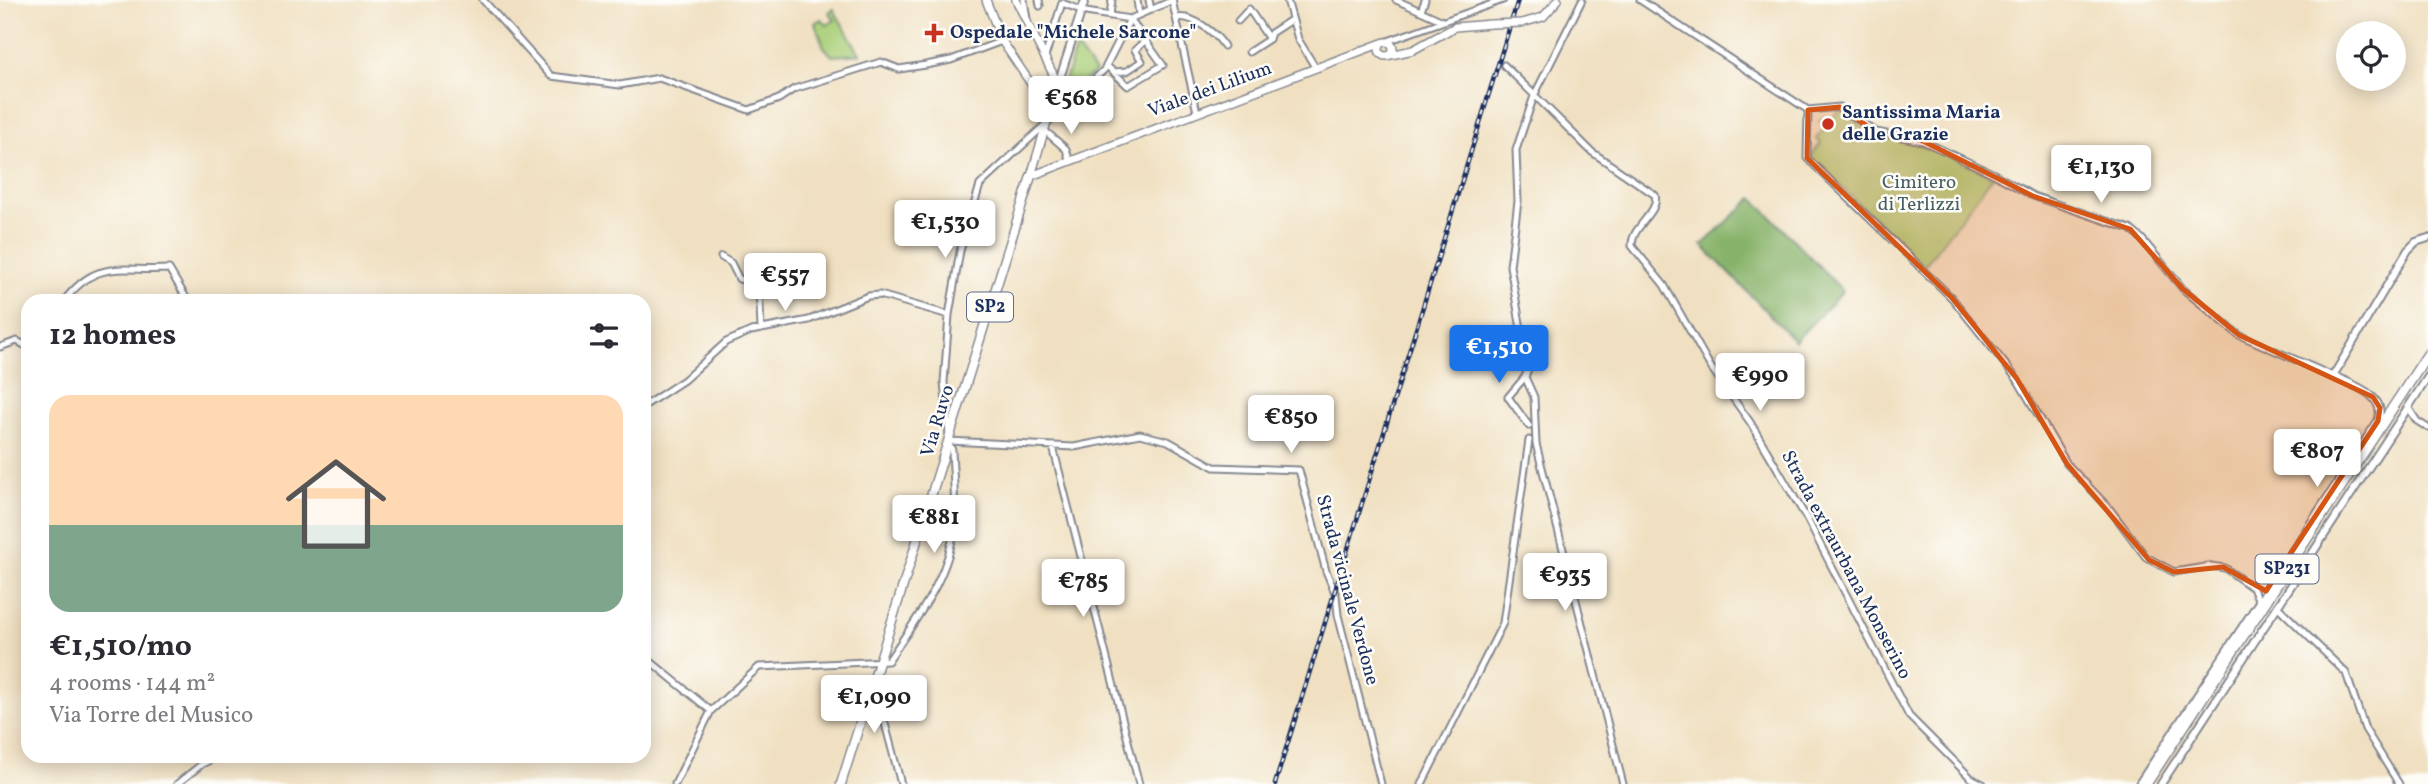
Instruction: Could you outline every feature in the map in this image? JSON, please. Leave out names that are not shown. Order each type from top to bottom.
[{"type":"highway","name":"SP231","points":[[2146,784],[2428,355]]},
{"type":"highway","name":"SP231","points":[[2153,784],[2428,365]]},
{"type":"main road","points":[[986,0],[1002,41],[1042,99],[1053,107]]},
{"type":"main road","points":[[1016,0],[1058,84]]},
{"type":"main road","points":[[1389,47],[1411,51],[1455,27],[1522,23],[1543,17],[1559,0]]},
{"type":"main road","name":"Viale dei Lilium","points":[[1363,51],[1380,52],[1389,47]]},
{"type":"main road","name":"Viale dei Lilium","points":[[1031,176],[1069,159],[1315,67],[1363,51],[1389,47]]},
{"type":"main road","name":"SP2","points":[[1031,176],[1058,84]]},
{"type":"main road","name":"Via Ruvo","points":[[841,784],[1031,176]]},
{"type":"street","points":[[483,0],[551,76],[620,85],[659,78],[749,110],[779,100],[793,89],[881,62],[899,69],[926,65],[951,60],[1002,41]]},
{"type":"street","points":[[1024,0],[1027,22]]},
{"type":"street","points":[[1058,84],[1085,10],[1085,0]]},
{"type":"street","points":[[1110,15],[1112,0]]},
{"type":"street","points":[[1137,0],[1139,15]]},
{"type":"street","points":[[1149,0],[1151,10]]},
{"type":"street","points":[[1287,0],[1291,20],[1306,54],[1315,67]]},
{"type":"street","points":[[1396,0],[1443,21]]},
{"type":"street","points":[[1421,10],[1425,0]]},
{"type":"street","points":[[1389,47],[1408,33],[1503,0]]},
{"type":"street","points":[[1422,784],[1503,623],[1532,439],[1534,397],[1525,377],[1527,356],[1510,256],[1518,201],[1516,150],[1534,96],[1582,0]]},
{"type":"street","points":[[1640,0],[1808,110],[1837,107],[1876,132],[1923,141],[1992,173],[2032,196],[2130,229],[2142,239],[2183,289],[2239,335],[2333,376],[2374,398],[2380,408],[2379,418],[2139,784]]},
{"type":"street","points":[[1044,60],[1063,2],[1085,10],[1130,19],[1161,3],[1172,1],[1197,112]]},
{"type":"street","points":[[1238,21],[1249,9],[1269,39]]},
{"type":"street","points":[[1176,18],[1188,18],[1218,36],[1224,46]]},
{"type":"street","points":[[1107,66],[1128,86],[1163,65],[1147,39],[1130,19]]},
{"type":"street","points":[[1053,107],[1065,105],[1107,66],[1130,19]]},
{"type":"street","points":[[1250,52],[1291,20]]},
{"type":"street","points":[[1114,75],[1127,71],[1142,61],[1135,50],[1147,39]]},
{"type":"street","points":[[1504,65],[1534,96]]},
{"type":"street","points":[[1084,88],[1092,97]]},
{"type":"street","name":"Strada extraurbana Monserino","points":[[1534,96],[1592,152],[1655,195],[1656,203],[1635,233],[1632,246],[1664,285],[1710,366],[1750,422],[1807,519],[1909,716],[1971,778],[1983,784]]},
{"type":"street","points":[[1808,110],[1807,158],[1952,298],[2023,388],[2067,464],[2109,508],[2146,557],[2174,572],[2211,566],[2225,568],[2253,588],[2266,591]]},
{"type":"street","points":[[676,784],[710,711],[761,666],[878,663],[888,660],[932,594],[950,547],[954,519],[952,450],[948,439],[944,382],[949,315],[960,251],[980,185],[1045,127],[1066,149],[1069,159]]},
{"type":"street","points":[[2333,376],[2410,247],[2428,238]]},
{"type":"street","points":[[721,257],[731,263],[739,279],[759,282],[761,329]]},
{"type":"street","points":[[69,294],[77,283],[97,272],[169,269],[184,294]]},
{"type":"street","points":[[651,401],[684,380],[726,342],[761,329],[809,320],[875,294],[949,315]]},
{"type":"street","points":[[0,347],[17,341],[21,343]]},
{"type":"street","points":[[1525,377],[1508,397],[1511,404],[1533,426]]},
{"type":"street","points":[[2161,784],[2428,377]]},
{"type":"street","points":[[2408,407],[2417,421],[2428,428]]},
{"type":"street","points":[[2400,419],[2417,421]]},
{"type":"street","name":"Strada vicinale Verdone","points":[[948,439],[1053,447],[1082,446],[1140,434],[1168,441],[1208,466],[1299,470],[1326,571],[1336,595],[1338,615],[1381,784]]},
{"type":"street","points":[[1532,439],[1623,784]]},
{"type":"street","points":[[1053,447],[1139,784]]},
{"type":"street","points":[[2253,588],[2259,601]]},
{"type":"street","points":[[2277,606],[2286,618],[2346,673],[2365,729],[2399,784]]},
{"type":"street","points":[[2271,617],[2286,618]]},
{"type":"street","points":[[651,662],[710,711]]},
{"type":"street","points":[[873,679],[901,784]]},
{"type":"street","points":[[177,784],[204,763]]},
{"type":"highlighted area","points":[[1840,107],[1876,132],[1923,141],[2033,196],[2130,229],[2183,289],[2239,335],[2373,397],[2380,408],[2378,421],[2266,591],[2223,567],[2174,572],[2149,560],[2067,464],[2017,379],[1952,298],[1807,158],[1808,110]]},
{"type":"green space","points":[[834,9],[860,54],[832,56],[824,47],[815,23],[821,19],[827,25],[835,20],[829,12]]},
{"type":"green space","points":[[1076,47],[1095,72],[1061,100],[1059,98]]},
{"type":"green space","name":"Cimitero di Terlizzi","points":[[1840,109],[1874,136],[1925,145],[1993,176],[1924,266],[1810,157],[1821,143],[1817,139],[1825,128],[1820,121],[1824,117],[1831,120]]},
{"type":"green space","points":[[1753,198],[1843,291],[1795,341],[1702,245]]},
{"type":"railway","points":[[1275,784],[1518,0]]},
{"type":"place","name":"Ospedale \"Michele Sarcone\"","points":[[934,33]]},
{"type":"place","name":"Santissima Maria delle Grazie","points":[[1828,124]]}]
